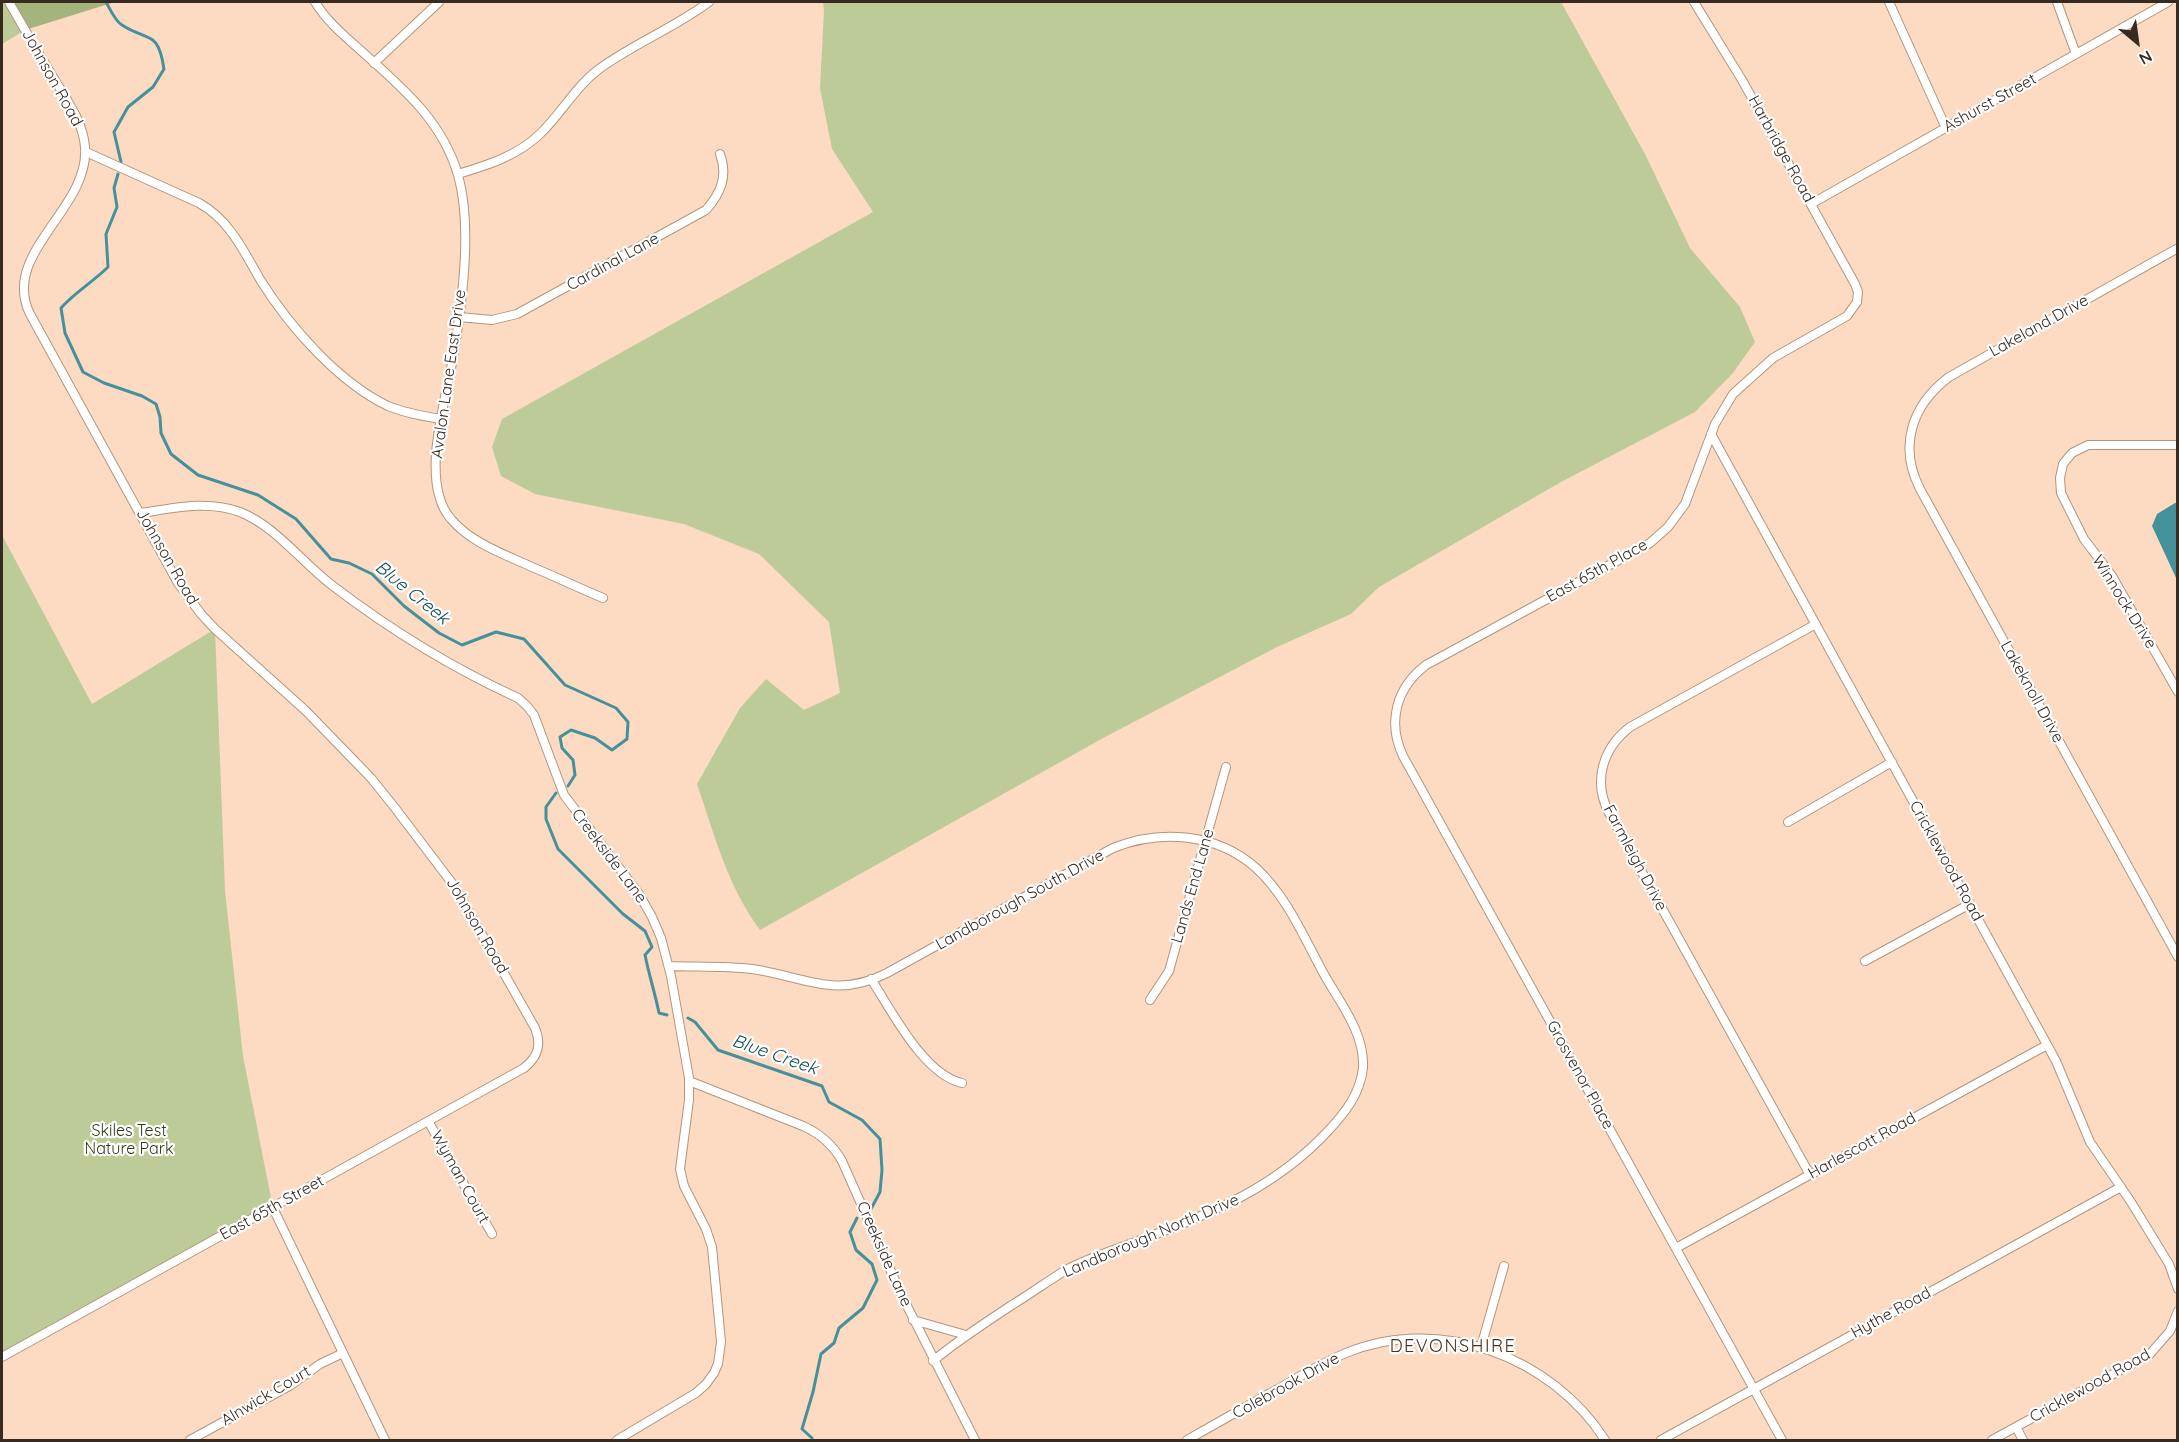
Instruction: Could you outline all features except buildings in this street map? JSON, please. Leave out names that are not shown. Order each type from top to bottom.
[{"type":"street","name":"Johnson Road","points":[[9,2],[77,119],[84,137],[86,152],[84,170],[78,186],[28,267],[24,285],[25,299],[30,314],[178,583],[215,629],[306,711],[363,770],[439,864],[464,903],[535,1028],[538,1052]]},
{"type":"street","name":"Avalon Lane East Drive","points":[[315,2],[329,21],[427,114],[447,145],[458,174],[466,229],[459,317],[451,371],[436,443],[436,474],[441,502],[451,519],[492,549],[603,598]]},
{"type":"street","points":[[374,63],[439,2]]},
{"type":"street","points":[[458,174],[497,161],[522,148],[539,135],[578,89],[599,69],[680,22],[709,2]]},
{"type":"street","name":"Harbridge Road","points":[[1694,2],[1734,65],[1855,284],[1858,292],[1857,302]]},
{"type":"street","points":[[1889,2],[1946,128]]},
{"type":"street","points":[[2057,2],[2076,54]]},
{"type":"street","name":"Ashurst Street","points":[[1811,204],[2168,2]]},
{"type":"street","points":[[86,152],[213,211],[228,226],[285,316],[324,358],[354,384],[388,406],[423,417],[441,419]]},
{"type":"street","name":"Cardinal Lane","points":[[459,317],[492,320],[517,314],[706,210],[717,196],[722,184],[723,166],[720,154]]},
{"type":"street","name":"Lakeland Drive","points":[[1915,420],[1929,394],[1949,377],[2178,248]]},
{"type":"street","name":"East 65th Place","points":[[1397,705],[1412,677],[1426,665],[1657,537],[1668,527],[1685,504],[1718,417],[1733,394],[1758,369],[1788,348],[1847,316],[1857,302]]},
{"type":"street","name":"Lakeknoll Drive","points":[[1915,420],[1911,433],[1910,450],[1912,468],[1918,485],[2178,957]]},
{"type":"street","name":"Cricklewood Road","points":[[1711,434],[2056,1061],[2088,1136],[2171,1267],[2178,1289]]},
{"type":"street","name":"Winnock Drive","points":[[2178,446],[2088,445],[2069,456],[2062,468],[2060,478],[2062,496],[2084,539],[2112,576],[2178,692]]},
{"type":"street","name":"Creekside Lane","points":[[141,513],[200,506],[226,508],[243,513],[266,527],[333,586],[417,646],[524,703],[534,715],[564,795],[644,902],[659,933],[669,966],[689,1082],[803,1126],[819,1135],[832,1147],[842,1161],[933,1361],[975,1440]]},
{"type":"street","name":"Farmleigh Drive","points":[[1810,1175],[1608,811],[1603,799],[1601,782],[1604,760],[1619,735],[1816,624]]},
{"type":"street","name":"Grosvenor Place","points":[[1397,705],[1395,731],[1403,756],[1782,1440]]},
{"type":"street","points":[[1788,822],[1892,762]]},
{"type":"street","name":"Lands End Lane","points":[[1150,1000],[1169,971],[1226,767]]},
{"type":"street","name":"Landborough South Drive","points":[[669,966],[752,969],[822,985],[849,984],[871,979],[887,973],[1113,848],[1159,837],[1189,837],[1207,840],[1238,855],[1265,877],[1279,894],[1319,963]]},
{"type":"street","points":[[1865,961],[1970,904]]},
{"type":"street","name":"Landborough North Drive","points":[[933,1361],[966,1335],[1066,1270],[1086,1260],[1211,1213],[1257,1189],[1300,1158],[1319,1141],[1346,1111],[1355,1096],[1361,1079],[1363,1058],[1357,1032],[1319,963]]},
{"type":"street","points":[[871,979],[928,1063],[945,1077],[962,1083]]},
{"type":"street","name":"Harlescott Road","points":[[1676,1248],[2047,1045]]},
{"type":"street","name":"East 65th Street","points":[[2,1357],[524,1068],[532,1062],[538,1052]]},
{"type":"street","points":[[617,1440],[703,1388],[714,1373],[720,1355],[720,1329],[710,1240],[686,1190],[680,1169],[689,1082]]},
{"type":"street","name":"Wyman Court","points":[[428,1121],[492,1234]]},
{"type":"street","name":"Hythe Road","points":[[1660,1440],[2121,1187]]},
{"type":"street","points":[[273,1208],[385,1440]]},
{"type":"street","points":[[1481,1347],[1504,1266]]},
{"type":"street","name":"Cricklewood Road","points":[[2016,1428],[2150,1354],[2170,1331],[2178,1311]]},
{"type":"street","points":[[913,1320],[966,1335]]},
{"type":"street","name":"Colebrook Drive","points":[[1186,1440],[1329,1360],[1362,1348],[1396,1341],[1426,1339],[1481,1347],[1522,1364],[1556,1385],[1581,1409],[1605,1440]]},
{"type":"street","name":"Alnwick Court","points":[[190,1440],[291,1385],[320,1364],[343,1353]]},
{"type":"street","points":[[1992,1440],[2016,1428],[2023,1440]]},
{"type":"green space","points":[[2,2],[11,2],[25,30],[2,44]]},
{"type":"green space","points":[[11,2],[115,2],[25,30]]},
{"type":"green space","points":[[823,2],[1561,2],[1645,154],[1690,248],[1740,307],[1755,342],[1733,373],[1695,412],[1561,482],[1379,587],[1351,614],[1277,647],[1105,737],[760,930],[730,878],[697,784],[740,708],[766,679],[804,710],[840,693],[829,622],[759,554],[684,524],[535,494],[501,476],[492,447],[502,419],[873,212],[832,149],[820,88]]},
{"type":"green space","name":"Skiles Test Nature Park","points":[[2,535],[92,704],[215,629],[225,891],[243,1056],[273,1208],[2,1357]]},
{"type":"water","points":[[2177,503],[2177,580],[2152,526],[2157,514]]},
{"type":"waterway","name":"Blue Creek","points":[[106,2],[119,23],[155,42],[162,56],[164,69],[153,87],[128,107],[114,132],[121,162]]},
{"type":"waterway","name":"Blue Creek","points":[[118,174],[114,188],[117,207],[106,234],[108,267],[61,308],[65,333],[83,372],[156,404],[161,433],[171,454],[198,475],[258,495],[296,519],[331,559],[349,563],[372,574],[404,606],[439,633],[462,645],[496,632],[524,639],[565,685],[616,708],[628,722],[627,739],[612,750],[595,738],[571,730],[560,737],[562,748],[573,760],[575,775],[568,786]]},
{"type":"waterway","name":"Blue Creek","points":[[556,793],[546,807],[546,819],[558,849],[623,914],[645,931],[652,947],[645,955],[659,1013],[667,1015]]},
{"type":"waterway","name":"Blue Creek","points":[[688,1018],[695,1022],[718,1050],[822,1086],[829,1102],[862,1120],[880,1139],[882,1170],[880,1192],[871,1209]]},
{"type":"waterway","name":"Blue Creek","points":[[812,1440],[802,1429],[821,1354],[834,1343],[839,1328],[863,1308],[877,1280],[872,1264],[856,1250],[850,1232],[857,1218]]},
{"type":"district","name":"DEVONSHIRE","points":[[1453,1347]]}]
